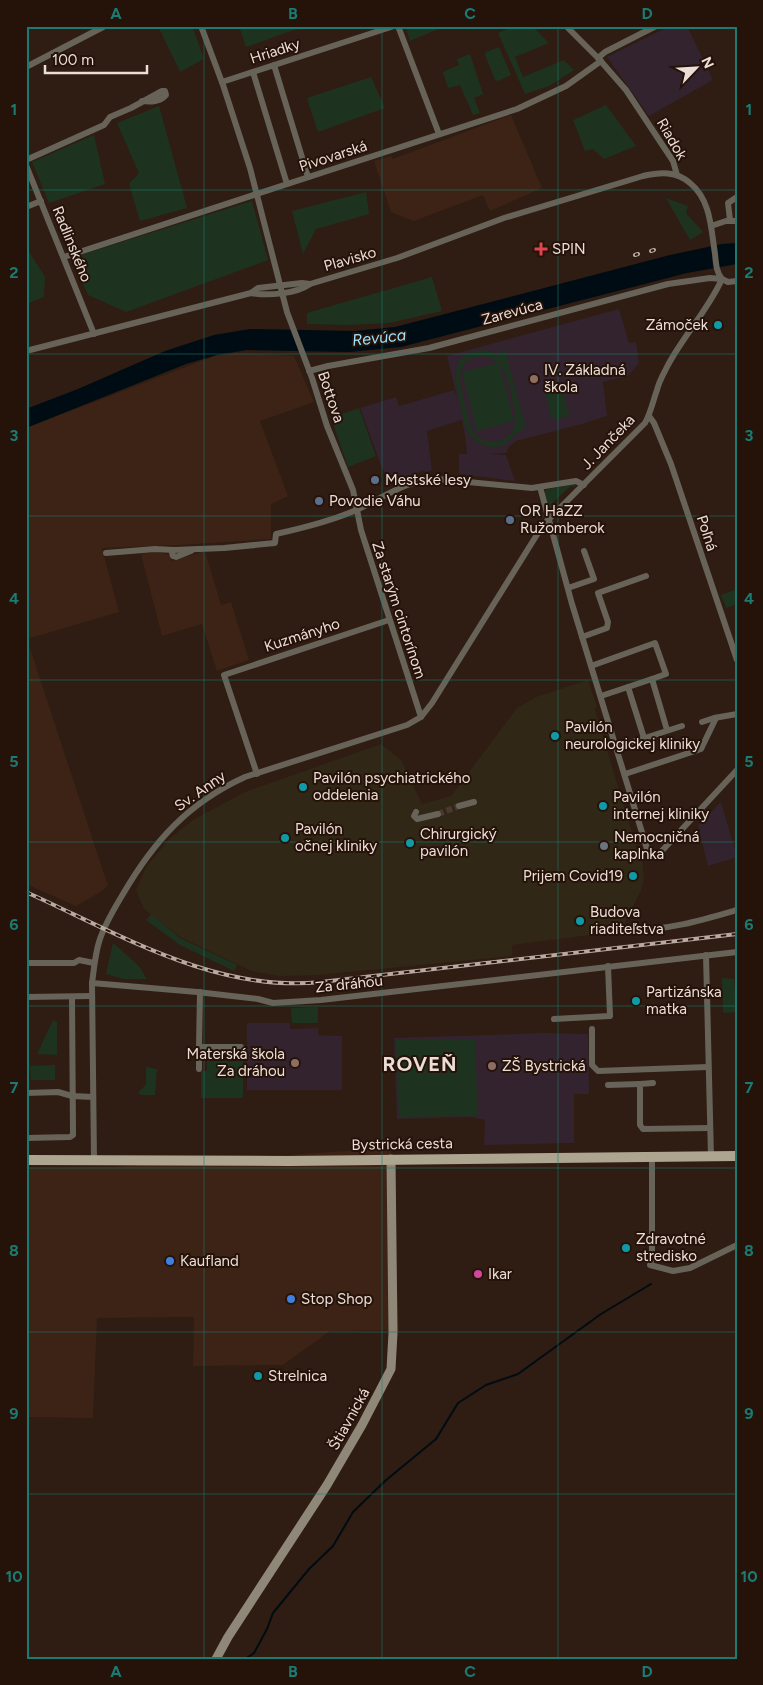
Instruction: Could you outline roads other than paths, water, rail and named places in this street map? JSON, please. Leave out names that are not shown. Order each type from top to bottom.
[{"type":"main road","name":"Bystrická cesta","points":[[26,1160],[289,1161],[737,1156]]},
{"type":"street","points":[[26,67],[105,26]]},
{"type":"street","name":"Bottova","points":[[201,26],[222,82],[257,194],[280,289],[327,426],[353,490],[357,510]]},
{"type":"street","name":"Hriadky","points":[[222,82],[394,26]]},
{"type":"street","points":[[398,26],[439,134]]},
{"type":"street","name":"Riadok","points":[[566,26],[600,59],[626,90],[673,161],[677,175],[693,185],[706,203],[716,268],[722,279]]},
{"type":"street","name":"Pivovarská","points":[[64,256],[517,109],[566,86],[600,59],[605,52],[656,26]]},
{"type":"street","points":[[274,65],[308,177]]},
{"type":"street","points":[[253,72],[287,184]]},
{"type":"street","points":[[26,160],[104,125],[110,116],[142,101]]},
{"type":"street","name":"Radlinského","points":[[26,164],[94,334]]},
{"type":"street","name":"Plavisko","points":[[94,334],[251,293],[258,288],[280,289],[302,283],[310,284],[370,267],[504,218],[600,189],[656,174],[670,173],[677,175]]},
{"type":"street","points":[[711,226],[734,220],[728,203],[737,197]]},
{"type":"street","points":[[26,207],[41,201]]},
{"type":"street","name":"Zarevúca","points":[[309,371],[429,348],[668,284],[702,278],[722,279],[728,282],[737,281]]},
{"type":"street","points":[[649,416],[663,374],[708,306],[722,279]]},
{"type":"street","points":[[26,351],[94,334]]},
{"type":"street","name":"J. Jančeka","points":[[421,717],[442,688],[534,538],[548,520],[635,434],[649,416]]},
{"type":"street","name":"Poľná","points":[[649,416],[654,423],[671,464],[737,660]]},
{"type":"street","points":[[106,553],[155,549],[193,550],[275,543],[276,534],[322,524],[357,510],[403,486],[429,479],[540,487],[571,481],[584,485]]},
{"type":"street","points":[[540,487],[582,637],[648,852],[654,855],[661,852],[737,770]]},
{"type":"street","name":"Za starým cintorínom","points":[[357,510],[361,530],[421,717]]},
{"type":"street","points":[[568,588],[594,579],[584,551]]},
{"type":"street","points":[[582,637],[607,628],[608,622],[598,593],[646,576]]},
{"type":"street","name":"Kuzmányho","points":[[257,774],[224,675],[389,620]]},
{"type":"street","points":[[591,666],[655,643],[666,674],[601,696]]},
{"type":"street","points":[[652,679],[667,730]]},
{"type":"street","points":[[628,687],[644,738]]},
{"type":"street","points":[[702,722],[737,714]]},
{"type":"street","name":"Sv. Anny","points":[[94,962],[99,941],[135,873],[164,835],[193,808],[225,786],[407,725],[421,717]]},
{"type":"street","points":[[625,774],[701,749],[716,718]]},
{"type":"street","points":[[617,747],[682,726]]},
{"type":"street","points":[[459,806],[474,802]]},
{"type":"street","points":[[416,812],[414,816],[417,819],[438,814]]},
{"type":"street","points":[[629,930],[658,929],[691,923],[737,910]]},
{"type":"street","name":"Za dráhou","points":[[92,983],[200,992],[284,1003],[737,952]]},
{"type":"street","points":[[706,955],[711,1157]]},
{"type":"street","points":[[26,963],[74,963],[79,960],[94,962],[92,983],[94,1160]]},
{"type":"street","points":[[554,1019],[610,1016],[608,966]]},
{"type":"street","points":[[200,992],[200,1069]]},
{"type":"street","points":[[26,998],[92,996]]},
{"type":"street","points":[[26,1138],[70,1137],[73,1135],[72,997]]},
{"type":"street","points":[[592,1031],[592,1065],[598,1070],[637,1071],[708,1067]]},
{"type":"street","points":[[200,1047],[241,1047]]},
{"type":"street","points":[[640,1084],[640,1125],[643,1129],[710,1128]]},
{"type":"street","points":[[608,1085],[653,1084]]},
{"type":"street","points":[[26,1093],[58,1092],[72,1096],[93,1097]]},
{"type":"street","points":[[652,1157],[652,1258],[650,1265],[673,1271],[690,1268],[737,1245]]},
{"type":"street","name":"Štiavnická","points":[[216,1659],[228,1637],[327,1485],[362,1425],[390,1369],[393,1333],[392,1159]]},
{"type":"water","name":"Revúca","points":[[737,243],[737,264],[687,273],[401,347],[350,352],[247,350],[217,355],[186,364],[26,428],[26,409],[78,389],[165,351],[214,335],[250,329],[354,331],[395,327],[670,255],[722,244]]},
{"type":"waterway","points":[[245,1659],[254,1653],[273,1613],[309,1569],[333,1546],[353,1512],[385,1481],[436,1439],[458,1403],[486,1385],[518,1374],[601,1314],[651,1284]]},
{"type":"tunnel","points":[[438,814],[459,806]]},
{"type":"railway","points":[[26,892],[169,957],[206,969],[244,978],[282,983],[321,982],[737,934]]},
{"type":"place","name":"SPIN","points":[[541,249]]},
{"type":"place","name":"Zámoček","points":[[718,325]]},
{"type":"place","name":"IV. Základná škola","points":[[534,379]]},
{"type":"place","name":"Mestské lesy","points":[[375,480]]},
{"type":"place","name":"Povodie Váhu","points":[[319,501]]},
{"type":"place","name":"OR HaZZ Ružomberok","points":[[510,520]]},
{"type":"place","name":"Pavilón neurologickej kliniky","points":[[555,736]]},
{"type":"place","name":"Pavilón psychiatrického oddelenia","points":[[303,787]]},
{"type":"place","name":"Pavilón internej kliniky","points":[[603,806]]},
{"type":"place","name":"Pavilón očnej kliniky","points":[[285,838]]},
{"type":"place","name":"Chirurgický pavilón","points":[[410,843]]},
{"type":"place","name":"Nemocničná kaplnka","points":[[604,846]]},
{"type":"place","name":"Prijem Covid19","points":[[633,876]]},
{"type":"place","name":"Budova riaditeľstva","points":[[580,921]]},
{"type":"place","name":"Partizánska matka","points":[[636,1001]]},
{"type":"place","name":"Materská škola Za dráhou","points":[[295,1063]]},
{"type":"place","name":"ZŠ Bystrická","points":[[492,1066]]},
{"type":"place","name":"Zdravotné stredisko","points":[[626,1248]]},
{"type":"place","name":"Kaufland","points":[[170,1261]]},
{"type":"place","name":"Ikar","points":[[478,1274]]},
{"type":"place","name":"Stop Shop","points":[[291,1299]]},
{"type":"place","name":"Strelnica","points":[[258,1376]]},
{"type":"district","name":"ROVEŇ","points":[[420,1064]]}]
